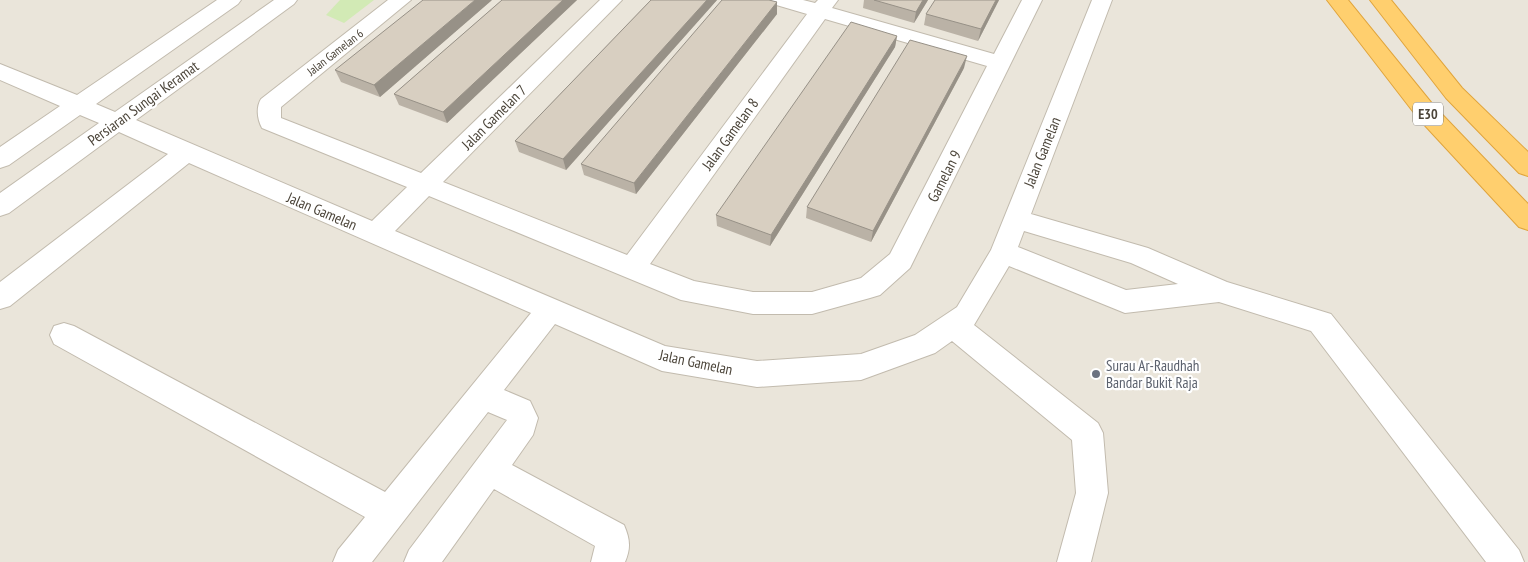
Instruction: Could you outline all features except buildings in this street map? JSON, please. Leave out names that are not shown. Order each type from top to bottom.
[{"type":"highway","name":"E30","points":[[1337,0],[1426,112],[1528,220]]},
{"type":"highway","name":"E30","points":[[1380,0],[1454,93],[1528,167]]},
{"type":"street","points":[[0,159],[231,0]]},
{"type":"street","name":"Persiaran Sungai Keramat","points":[[0,206],[287,0]]},
{"type":"street","name":"Jalan Gamelan 6","points":[[269,104],[401,0]]},
{"type":"street","name":"Jalan Gamelan 7","points":[[375,234],[612,0]]},
{"type":"street","points":[[780,0],[824,6],[1001,63]]},
{"type":"street","name":"Gamelan 9","points":[[269,104],[270,122],[691,292],[753,304],[812,304],[870,287],[900,261],[1032,0]]},
{"type":"street","name":"Jalan Gamelan","points":[[0,71],[662,358],[757,374],[861,367],[925,344],[967,316],[1002,252],[1102,0]]},
{"type":"street","name":"Jalan Gamelan 8","points":[[632,268],[824,6]]},
{"type":"street","points":[[0,298],[188,152]]},
{"type":"street","points":[[1015,219],[1139,255],[1220,291],[1321,322],[1507,562]]},
{"type":"street","points":[[1002,252],[1125,302],[1220,291]]},
{"type":"street","points":[[350,562],[550,310]]},
{"type":"street","points":[[953,325],[1087,433],[1092,494],[1074,562]]},
{"type":"street","points":[[64,335],[390,513]]},
{"type":"street","points":[[421,562],[522,425],[524,418],[519,411],[483,395]]},
{"type":"street","points":[[490,470],[612,537],[612,552],[608,562]]},
{"type":"shaded area","points":[[0,0],[1528,0],[1528,562],[0,562]]},
{"type":"green space","points":[[340,0],[374,0],[344,23],[326,15]]},
{"type":"place","name":"Surau Ar-Raudhah Bandar Bukit Raja","points":[[1096,374]]}]
